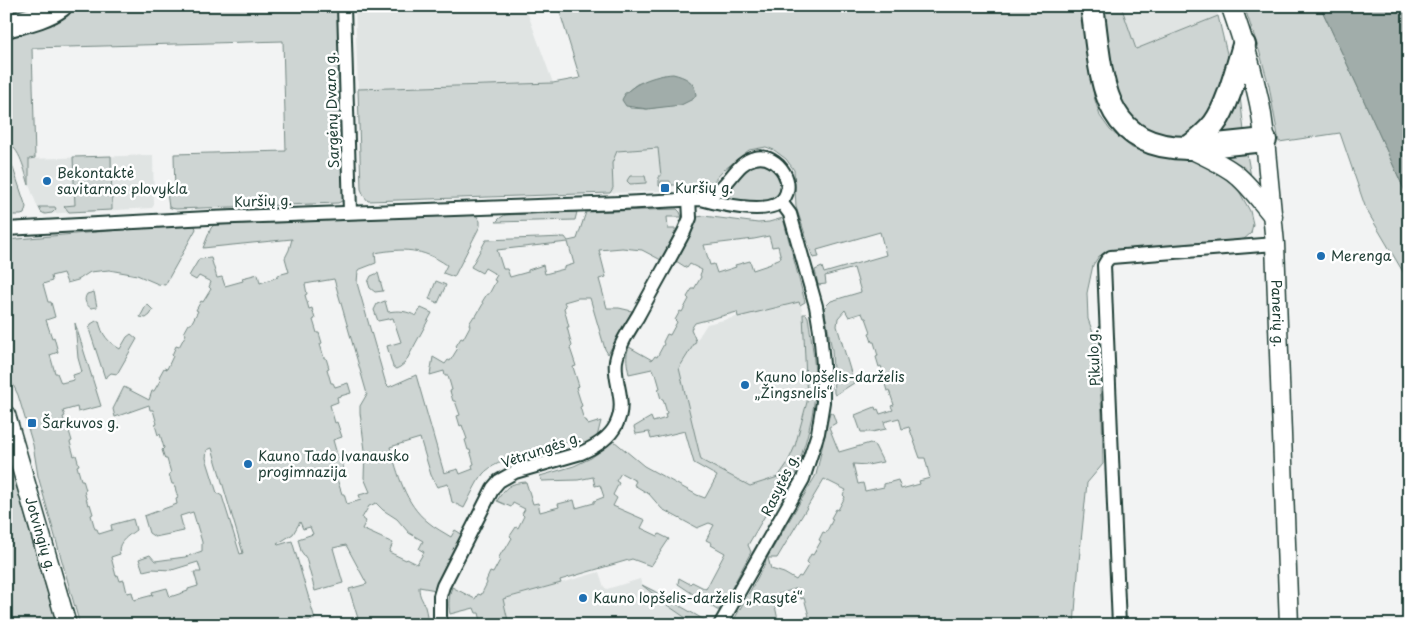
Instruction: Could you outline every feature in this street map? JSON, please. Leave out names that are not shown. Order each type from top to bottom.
[{"type":"highway","points":[[6,26],[39,16],[60,6]]},
{"type":"highway","points":[[1092,6],[1104,87],[1115,114],[1126,127],[1144,139],[1160,145],[1177,148],[1265,140]]},
{"type":"highway","points":[[1188,148],[1205,134],[1215,123],[1221,112],[1244,45]]},
{"type":"main road","name":"Panerių g.","points":[[1231,6],[1244,45],[1259,102],[1273,216],[1289,625]]},
{"type":"main road","points":[[1188,148],[1217,162],[1234,173],[1249,187],[1273,216]]},
{"type":"main road","name":"Jotvingių g.","points":[[6,415],[67,625]]},
{"type":"street","name":"Sargėnų Dvaro g.","points":[[344,6],[350,212]]},
{"type":"street","name":"Kuršių g.","points":[[6,229],[350,212],[612,204],[695,199],[712,194],[721,188],[745,162],[762,157],[777,163],[783,170],[787,181],[786,192],[781,202],[764,208],[748,208],[695,199]]},
{"type":"street","name":"Vėtrungės g.","points":[[440,625],[440,596],[447,577],[493,488],[499,480],[515,472],[591,449],[602,442],[616,425],[621,409],[616,360],[628,333],[684,232],[695,199]]},
{"type":"street","name":"Rasytės g.","points":[[720,625],[802,479],[818,433],[823,402],[823,365],[816,306],[790,214],[781,202]]},
{"type":"street","name":"Pikulo g.","points":[[1120,625],[1104,265],[1111,257],[1275,244]]},
{"type":"shaded area","points":[[6,6],[37,6],[6,17]]},
{"type":"shaded area","points":[[66,6],[339,6],[345,198],[338,203],[176,209],[169,207],[167,193],[175,193],[174,154],[286,151],[283,41],[32,48],[35,158],[29,159],[29,185],[18,154],[11,145],[6,143],[6,35]]},
{"type":"shaded area","points":[[355,6],[525,6],[553,83],[358,89]]},
{"type":"shaded area","points":[[558,6],[1081,6],[1094,97],[1100,116],[1110,130],[1132,148],[1162,157],[1191,160],[1212,165],[1229,177],[1239,191],[1250,211],[1253,224],[1251,233],[1242,241],[1116,253],[1099,256],[1093,265],[1087,293],[1088,319],[1096,341],[1102,413],[1103,464],[1087,483],[1074,625],[802,625],[800,619],[809,616],[804,598],[801,599],[798,588],[773,596],[779,625],[731,625],[767,558],[816,475],[830,412],[833,414],[836,423],[829,427],[839,452],[870,443],[875,446],[883,462],[868,465],[853,464],[858,484],[863,483],[865,491],[884,487],[884,484],[898,480],[901,489],[920,484],[919,481],[930,478],[925,458],[920,458],[909,427],[902,429],[899,418],[884,422],[886,429],[861,432],[855,415],[875,407],[880,414],[893,410],[891,406],[894,405],[889,390],[887,391],[884,381],[886,380],[881,366],[879,367],[874,342],[872,342],[869,333],[871,332],[862,313],[849,317],[845,310],[838,318],[837,326],[854,383],[835,395],[834,393],[832,350],[824,308],[831,301],[861,292],[854,268],[825,276],[826,284],[818,285],[815,270],[822,267],[824,273],[886,255],[880,232],[817,250],[819,257],[813,258],[796,207],[794,170],[786,159],[774,150],[766,147],[749,150],[724,170],[710,185],[702,189],[678,191],[677,185],[671,185],[670,181],[661,181],[661,186],[659,186],[659,176],[661,176],[658,148],[617,151],[612,163],[613,188],[610,193],[368,201],[364,196],[361,189],[358,89],[553,83],[580,78]],"holes":[[[665,75],[666,106],[647,109],[630,108],[624,94],[637,84]],[[824,479],[846,490],[843,495],[845,497],[831,518],[833,519],[826,533],[823,532],[819,540],[821,541],[813,555],[811,554],[807,562],[809,564],[801,577],[799,576],[796,580],[784,573],[771,569],[768,558],[777,558]]]},
{"type":"shaded area","points":[[1099,6],[1121,6],[1136,49],[1218,16],[1228,58],[1227,81],[1219,106],[1183,138],[1153,136],[1120,112]]},
{"type":"shaded area","points":[[1121,6],[1214,6],[1218,16],[1136,49]]},
{"type":"shaded area","points":[[1244,6],[1320,6],[1409,200],[1409,282],[1366,209],[1340,133],[1279,142],[1269,86]]},
{"type":"shaded area","points":[[1320,6],[1409,6],[1409,200],[1356,83]]},
{"type":"shaded area","points":[[673,74],[685,78],[694,86],[696,95],[693,99],[681,105],[647,109],[626,106],[622,100],[630,89],[643,81]]},
{"type":"shaded area","points":[[1239,87],[1244,131],[1209,136]]},
{"type":"shaded area","points":[[658,148],[662,172],[662,176],[659,177],[660,191],[610,193],[613,188],[612,163],[617,151]]},
{"type":"shaded area","points":[[1247,154],[1252,183],[1219,156]]},
{"type":"shaded area","points":[[153,155],[154,205],[152,208],[45,214],[38,208],[29,185],[29,159]]},
{"type":"shaded area","points":[[111,156],[112,210],[69,212],[64,206],[75,205],[73,157]]},
{"type":"shaded area","points":[[765,163],[779,173],[781,179],[779,193],[774,199],[767,202],[748,203],[720,199],[746,169],[753,164]]},
{"type":"shaded area","points":[[6,164],[12,165],[26,207],[24,214],[21,215],[6,215],[6,185],[9,183]]},
{"type":"shaded area","points":[[630,176],[645,176],[646,183],[630,184],[627,181]]},
{"type":"shaded area","points":[[39,207],[55,207],[56,209],[52,213],[45,214],[41,212]]},
{"type":"shaded area","points":[[677,209],[682,217],[667,217],[668,229],[677,229],[661,260],[642,250],[622,248],[599,250],[606,277],[599,279],[607,308],[632,311],[608,354],[590,298],[578,298],[564,302],[569,327],[567,327],[572,346],[570,348],[576,366],[573,367],[579,386],[576,387],[582,406],[580,407],[584,420],[586,420],[588,425],[601,421],[597,437],[592,442],[575,449],[566,442],[522,454],[498,463],[483,474],[464,508],[452,502],[448,484],[437,487],[431,475],[420,438],[390,447],[403,488],[420,515],[451,537],[455,530],[460,533],[461,537],[443,570],[436,590],[419,587],[420,596],[426,609],[428,625],[360,625],[349,589],[367,584],[346,545],[333,548],[343,583],[315,591],[306,558],[301,551],[298,539],[313,534],[310,527],[303,529],[300,522],[293,534],[277,544],[292,541],[315,619],[294,625],[270,625],[269,622],[258,625],[191,625],[190,621],[178,625],[80,625],[38,476],[33,445],[18,395],[6,370],[6,240],[131,229],[195,226],[196,229],[165,285],[137,275],[109,270],[90,272],[78,280],[67,283],[63,273],[51,276],[52,281],[43,284],[55,317],[46,320],[52,338],[54,337],[58,352],[50,355],[55,373],[57,373],[61,383],[74,380],[73,375],[82,372],[78,358],[75,323],[101,406],[78,412],[77,407],[63,411],[65,416],[63,417],[72,441],[70,442],[74,456],[76,455],[79,465],[77,466],[86,490],[84,491],[88,505],[90,504],[93,514],[91,515],[95,529],[97,529],[99,534],[112,530],[111,525],[133,519],[136,530],[121,543],[120,554],[111,557],[116,576],[118,575],[120,581],[124,580],[127,593],[132,592],[134,600],[153,595],[152,592],[167,588],[170,597],[198,586],[194,572],[201,572],[198,562],[172,570],[152,569],[143,571],[139,559],[150,555],[155,561],[185,557],[202,551],[202,542],[193,512],[180,516],[184,531],[155,537],[149,533],[144,516],[177,504],[176,499],[178,498],[169,474],[171,473],[167,459],[165,459],[162,450],[164,448],[160,434],[158,435],[153,410],[150,410],[149,405],[115,417],[113,409],[124,387],[149,400],[152,391],[154,391],[161,379],[159,377],[164,368],[167,369],[176,346],[179,347],[186,334],[184,333],[198,311],[196,310],[211,289],[209,287],[211,282],[199,276],[196,280],[189,276],[199,259],[211,258],[217,278],[222,277],[225,286],[243,281],[242,278],[258,274],[260,283],[289,272],[285,258],[292,239],[203,248],[214,225],[476,215],[480,221],[480,226],[454,277],[443,273],[447,265],[438,259],[421,252],[395,250],[375,253],[376,263],[358,270],[357,283],[386,384],[389,387],[416,375],[444,473],[458,469],[460,474],[473,469],[472,465],[474,464],[465,440],[467,439],[457,416],[460,415],[455,401],[453,401],[448,376],[445,376],[444,371],[430,375],[433,357],[445,364],[448,360],[450,361],[458,348],[456,346],[461,338],[463,339],[470,326],[469,324],[474,316],[476,316],[483,304],[482,302],[496,281],[494,280],[497,275],[485,268],[482,273],[471,267],[486,240],[565,237],[568,241],[577,239],[586,212]],"holes":[[[568,242],[574,264],[545,274],[543,265],[510,277],[507,269],[503,269],[497,250]],[[334,279],[367,394],[360,406],[360,413],[365,450],[364,478],[370,492],[359,495],[361,500],[347,504],[336,476],[345,473],[333,440],[342,437],[337,422],[335,423],[330,405],[338,402],[337,397],[351,393],[348,383],[335,387],[331,383],[327,369],[329,368],[320,344],[322,343],[313,320],[315,319],[312,308],[309,309],[305,295],[307,294],[305,284]],[[212,448],[243,553],[240,554],[222,496],[217,493],[206,458],[207,450]],[[376,503],[397,519],[409,533],[423,541],[419,549],[424,552],[417,564],[389,552],[393,543],[362,529],[366,521],[362,518],[369,506]]]},
{"type":"shaded area","points":[[577,212],[575,220],[496,222],[505,215]]},
{"type":"shaded area","points":[[704,216],[758,223],[783,218],[805,302],[800,305],[799,302],[738,317],[737,312],[695,323],[691,329],[696,341],[679,368],[701,460],[750,486],[778,477],[787,464],[795,446],[807,402],[803,314],[806,314],[808,317],[815,374],[812,417],[790,490],[778,493],[748,545],[751,552],[720,610],[717,610],[678,584],[679,578],[706,589],[725,553],[706,540],[714,525],[709,523],[697,528],[662,509],[649,494],[634,485],[636,481],[621,473],[616,481],[619,483],[613,495],[617,498],[613,506],[645,520],[641,528],[669,539],[651,566],[632,559],[560,580],[561,583],[503,599],[509,625],[482,625],[479,613],[476,613],[474,608],[450,614],[449,600],[452,587],[475,599],[478,594],[481,595],[490,572],[493,573],[500,560],[498,559],[512,538],[510,536],[516,527],[518,528],[525,509],[513,503],[511,507],[497,501],[505,489],[516,483],[526,482],[533,504],[538,503],[540,512],[559,507],[558,504],[574,500],[576,508],[594,503],[594,501],[604,497],[600,485],[595,486],[593,477],[578,480],[542,481],[540,476],[574,466],[591,458],[614,441],[644,466],[705,498],[717,476],[694,463],[685,431],[651,439],[649,432],[636,434],[634,427],[651,417],[653,422],[666,418],[665,414],[667,413],[658,389],[660,388],[656,374],[654,374],[652,369],[629,374],[627,361],[629,347],[652,360],[655,356],[657,357],[667,334],[670,335],[677,322],[675,320],[689,299],[687,297],[701,277],[702,270],[690,264],[687,268],[676,261],[697,217]],"holes":[[[769,236],[772,247],[778,246],[781,258],[771,262],[771,264],[753,270],[750,261],[717,273],[714,264],[710,265],[704,245]]]},
{"type":"shaded area","points":[[378,273],[383,291],[375,292],[370,288],[368,282],[371,276]]},
{"type":"shaded area","points":[[436,281],[446,285],[438,303],[429,299]]},
{"type":"shaded area","points":[[94,292],[97,307],[91,308],[86,304],[85,298],[87,294]]},
{"type":"shaded area","points":[[385,301],[388,312],[403,311],[416,316],[421,308],[432,313],[405,363],[396,369],[393,367],[387,346],[401,342],[393,318],[378,321],[374,310],[377,304]]},
{"type":"shaded area","name":"Kauno lopšelis-darželis „Žingsnelis“","points":[[800,302],[804,318],[807,402],[801,425],[795,446],[787,464],[778,477],[749,486],[701,460],[679,368],[707,324]]},
{"type":"shaded area","points":[[147,304],[153,310],[146,318],[140,317]]},
{"type":"shaded area","points":[[99,321],[106,338],[120,349],[131,334],[137,339],[117,374],[111,373],[105,378],[89,329],[91,324]]},
{"type":"shaded area","points":[[7,454],[57,625],[6,625]]},
{"type":"shaded area","name":"Kauno lopšelis-darželis „Rasytė“","points":[[599,572],[604,587],[607,589],[640,579],[642,585],[696,625],[509,625],[502,600]]},
{"type":"shaded area","points":[[642,585],[708,622],[709,625],[696,625]]},
{"type":"place","name":"Bekontaktė savitarnos plovykla","points":[[47,181]]},
{"type":"place","name":"Kuršių g.","points":[[665,188]]},
{"type":"place","name":"Merenga","points":[[1321,256]]},
{"type":"place","name":"Kauno lopšelis-darželis „Žingsnelis“","points":[[745,385]]},
{"type":"place","name":"Šarkuvos g.","points":[[32,423]]},
{"type":"place","name":"Kauno Tado Ivanausko progimnazija","points":[[248,464]]},
{"type":"place","name":"Kauno lopšelis-darželis „Rasytė“","points":[[583,598]]}]
